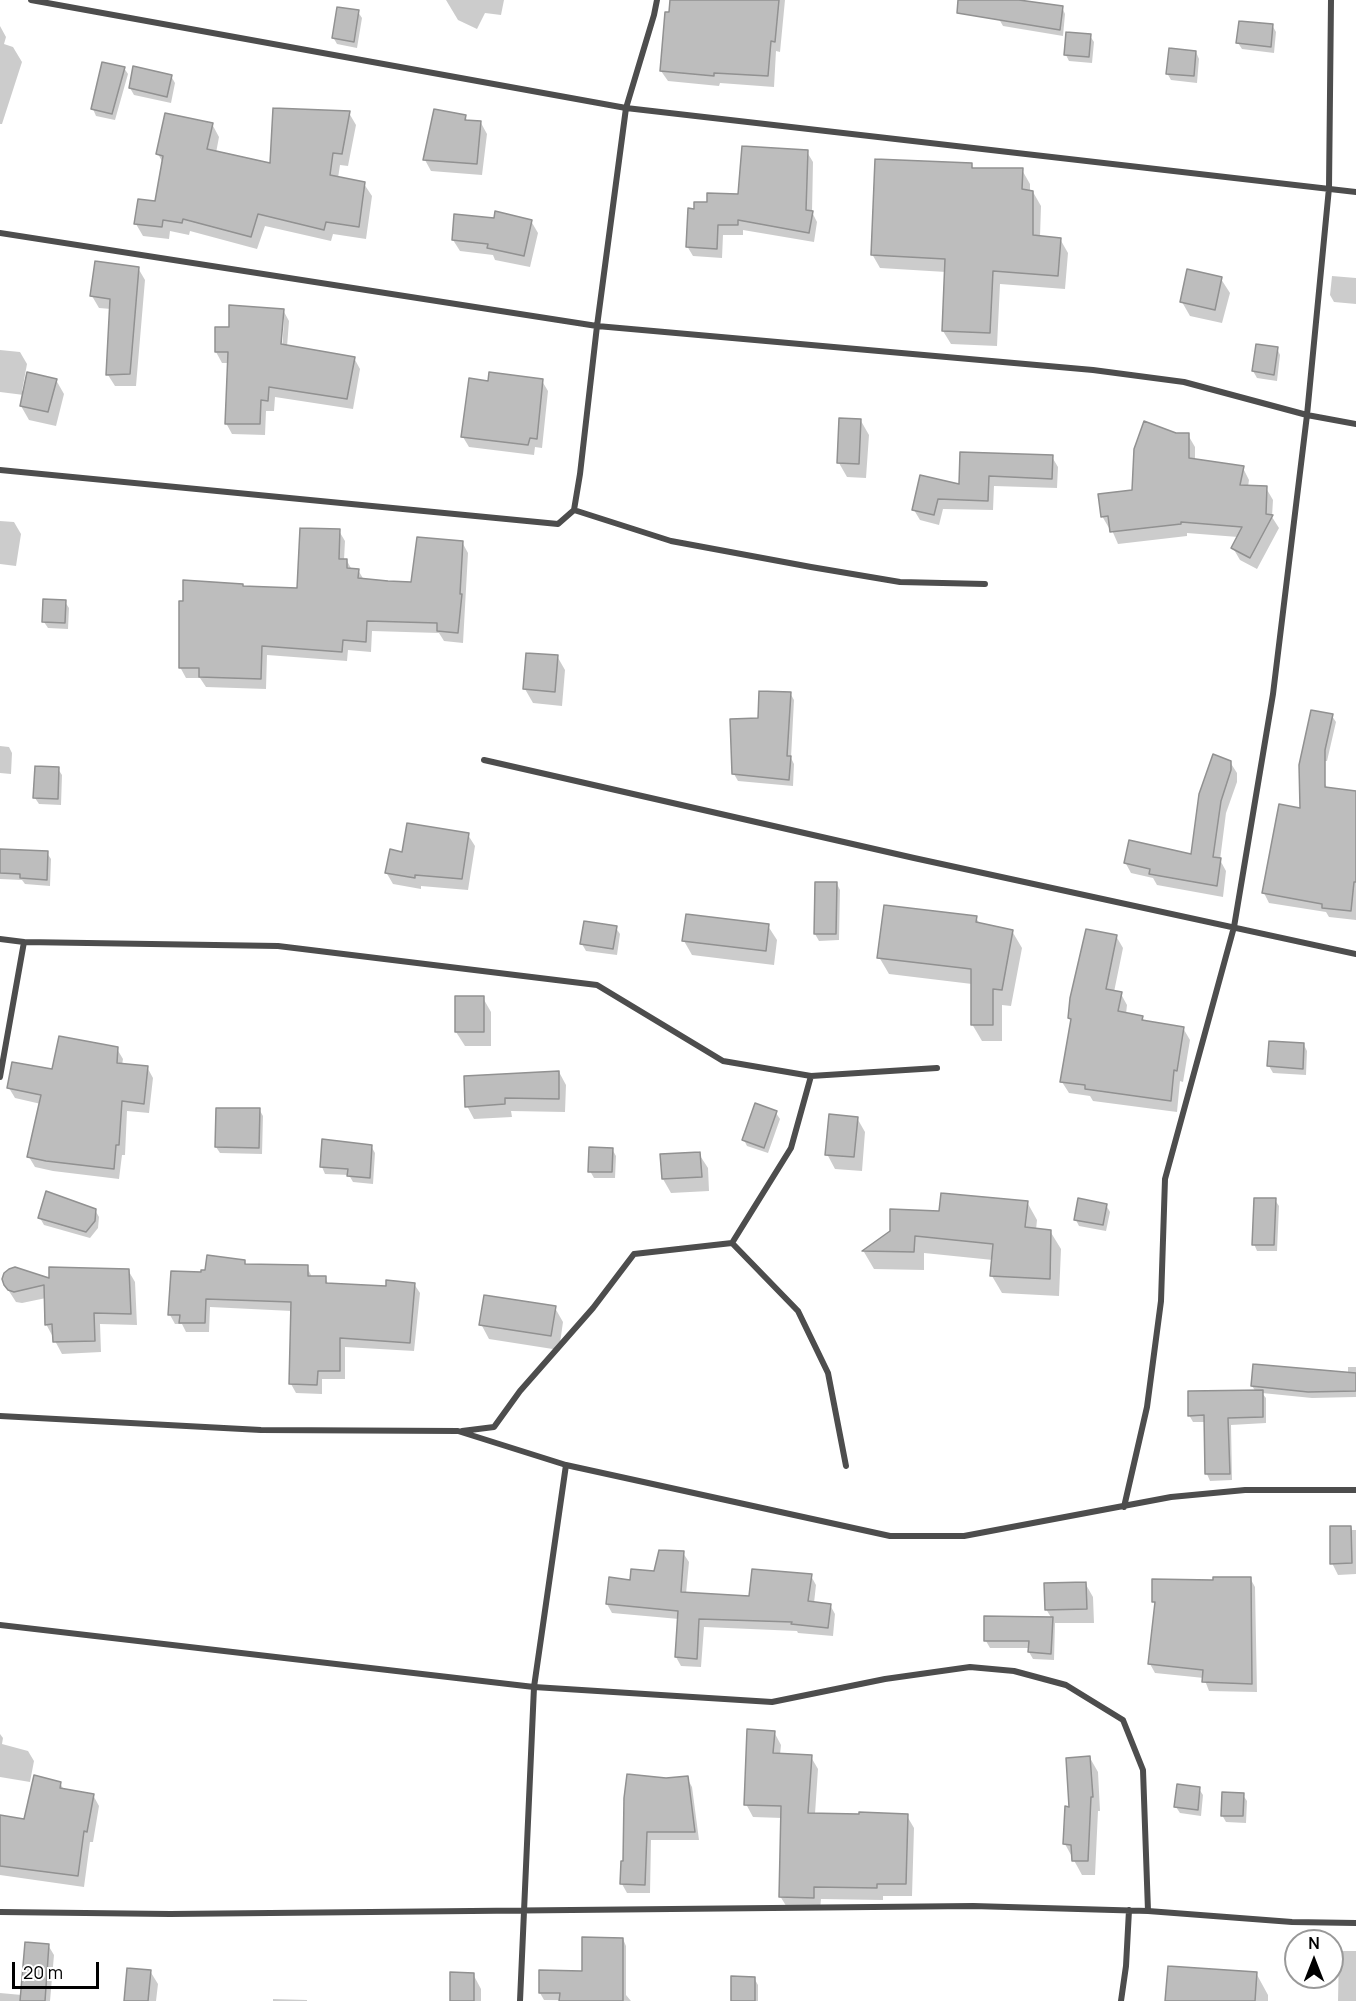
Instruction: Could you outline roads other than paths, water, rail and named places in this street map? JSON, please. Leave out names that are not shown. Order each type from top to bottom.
[{"type":"street","points":[[31,0],[626,108],[1356,192]]},
{"type":"street","points":[[0,470],[558,524],[573,510],[580,474],[626,108],[657,0]]},
{"type":"street","points":[[1124,1507],[1147,1407],[1161,1301],[1165,1179],[1234,927],[1273,694],[1307,415],[1329,188],[1331,0]]},
{"type":"street","points":[[0,233],[597,326],[1093,370],[1184,382],[1307,415],[1356,424]]},
{"type":"street","points":[[573,510],[671,541],[811,567],[900,582],[985,584]]},
{"type":"street","points":[[484,760],[1356,954]]},
{"type":"street","points":[[0,939],[24,942],[278,946],[597,986],[723,1061],[811,1076],[937,1068]]},
{"type":"street","points":[[0,1077],[24,942]]},
{"type":"street","points":[[732,1243],[791,1148],[811,1076]]},
{"type":"street","points":[[0,1416],[261,1430],[458,1431],[494,1427],[520,1391],[593,1308],[634,1254],[732,1243]]},
{"type":"street","points":[[732,1243],[798,1311],[828,1372],[846,1466]]},
{"type":"street","points":[[458,1431],[566,1465],[890,1536],[964,1536],[1171,1497],[1245,1490],[1356,1490]]},
{"type":"street","points":[[520,2001],[534,1687],[566,1465]]},
{"type":"street","points":[[0,1624],[534,1687],[772,1702],[885,1679],[970,1667],[1014,1671],[1066,1685],[1123,1720],[1143,1770],[1148,1911]]},
{"type":"street","points":[[0,1912],[170,1914],[973,1906],[1129,1910],[1292,1922],[1356,1923]]},
{"type":"street","points":[[1121,2001],[1126,1966],[1129,1910]]}]
